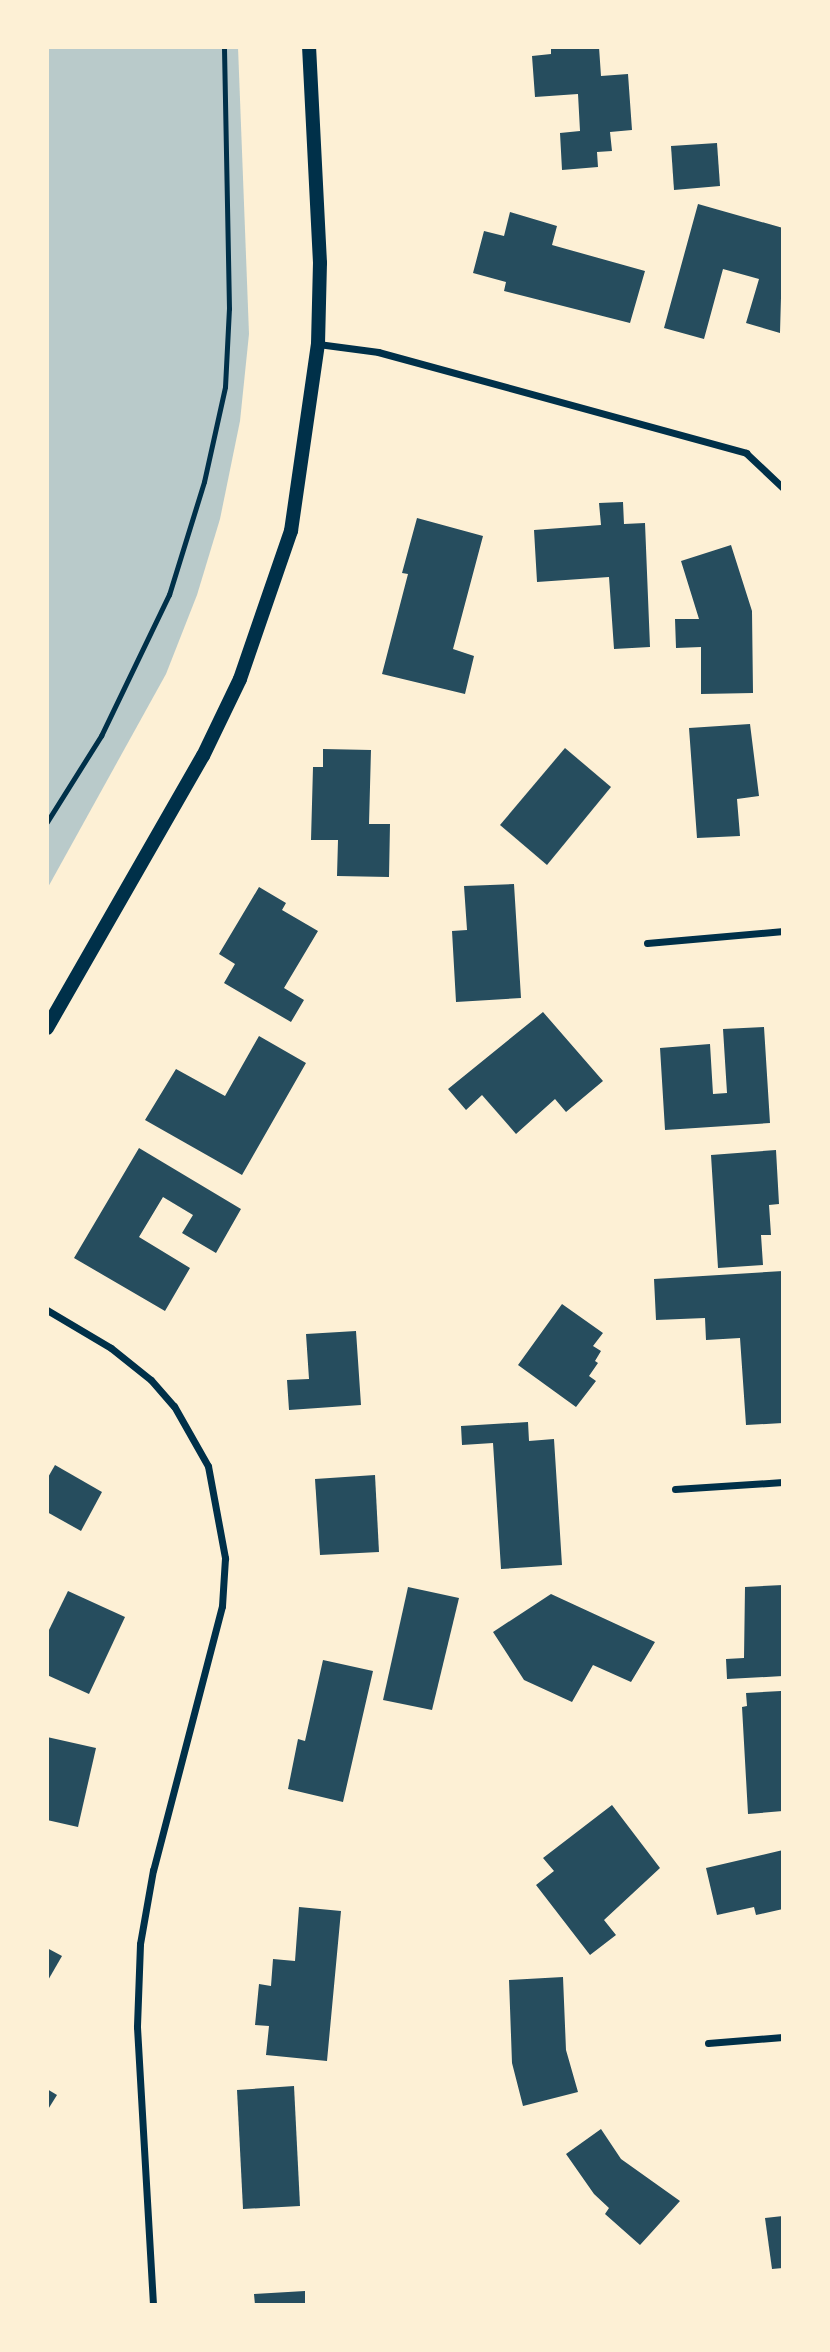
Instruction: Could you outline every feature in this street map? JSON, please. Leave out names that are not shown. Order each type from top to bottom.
[{"type":"main road","points":[[47,1028],[203,756],[240,679],[290,531],[318,344],[320,263],[309,47]]},
{"type":"street","points":[[318,344],[378,352],[746,453],[783,488]]},
{"type":"street","points":[[647,943],[783,931]]},
{"type":"street","points":[[47,1310],[111,1348],[151,1380],[174,1406],[208,1466],[225,1558],[222,1606],[153,1870],[140,1944],[137,2027],[153,2305]]},
{"type":"street","points":[[675,1489],[783,1482]]},
{"type":"street","points":[[709,2043],[783,2036]]},
{"type":"path","points":[[47,822],[101,736],[169,595],[204,482],[225,387],[229,309],[224,47]]},
{"type":"shaded area","points":[[47,47],[238,47],[249,334],[240,421],[220,519],[197,595],[166,674],[47,889]]},
{"type":"building","points":[[551,47],[599,47],[601,76],[628,74],[632,130],[610,132],[612,151],[597,152],[598,167],[562,170],[560,133],[580,131],[578,94],[535,97],[532,56],[551,54]]},
{"type":"building","points":[[717,143],[720,186],[674,190],[671,146]]},
{"type":"building","points":[[698,204],[783,228],[780,333],[746,323],[759,279],[723,269],[704,339],[664,328]]},
{"type":"building","points":[[510,212],[557,226],[552,245],[645,271],[630,323],[504,291],[506,282],[473,273],[484,231],[504,236]]},
{"type":"building","points":[[623,502],[624,524],[645,523],[650,647],[614,649],[609,577],[537,582],[534,530],[601,525],[599,503]]},
{"type":"building","points":[[417,518],[483,536],[453,649],[474,656],[465,694],[382,674],[408,574],[402,573]]},
{"type":"building","points":[[731,545],[752,611],[753,693],[701,694],[701,647],[676,648],[675,619],[699,619],[681,561]]},
{"type":"building","points":[[750,724],[759,796],[737,799],[740,836],[697,838],[689,728]]},
{"type":"building","points":[[565,748],[611,787],[547,865],[500,825]]},
{"type":"building","points":[[323,749],[371,750],[369,824],[390,824],[389,877],[337,876],[338,840],[311,840],[313,767],[323,767]]},
{"type":"building","points":[[514,884],[521,998],[456,1002],[452,931],[467,930],[464,886]]},
{"type":"building","points":[[259,887],[286,903],[282,910],[318,931],[284,988],[304,1000],[291,1022],[224,983],[235,964],[219,954]]},
{"type":"building","points":[[543,1012],[603,1081],[566,1112],[555,1099],[516,1134],[482,1095],[466,1110],[448,1089]]},
{"type":"building","points":[[764,1027],[770,1123],[665,1130],[660,1048],[710,1044],[713,1094],[727,1093],[723,1029]]},
{"type":"building","points":[[259,1036],[306,1063],[242,1175],[145,1120],[176,1069],[225,1096]]},
{"type":"building","points":[[139,1148],[241,1209],[216,1253],[182,1233],[193,1215],[163,1197],[139,1237],[190,1268],[165,1311],[74,1258]]},
{"type":"building","points":[[776,1150],[779,1204],[769,1205],[771,1235],[761,1235],[763,1265],[718,1268],[711,1155]]},
{"type":"building","points":[[783,1271],[783,1423],[746,1425],[740,1338],[706,1340],[705,1318],[656,1320],[654,1279]]},
{"type":"building","points":[[562,1304],[603,1333],[593,1346],[601,1351],[595,1361],[598,1363],[589,1376],[596,1381],[576,1407],[518,1365]]},
{"type":"building","points":[[356,1331],[361,1405],[289,1410],[287,1380],[309,1379],[306,1334]]},
{"type":"building","points":[[528,1422],[529,1441],[554,1439],[562,1565],[501,1569],[493,1443],[462,1445],[461,1426]]},
{"type":"building","points":[[55,1465],[102,1492],[81,1531],[47,1512],[47,1479]]},
{"type":"building","points":[[375,1475],[379,1552],[320,1555],[315,1479]]},
{"type":"building","points":[[783,1585],[783,1676],[727,1679],[726,1659],[744,1658],[745,1587]]},
{"type":"building","points":[[408,1587],[459,1598],[432,1710],[383,1700]]},
{"type":"building","points":[[68,1591],[125,1617],[89,1694],[47,1675],[47,1634]]},
{"type":"building","points":[[551,1594],[655,1642],[631,1682],[593,1665],[572,1702],[524,1680],[493,1632]]},
{"type":"building","points":[[323,1660],[373,1671],[343,1802],[288,1789],[298,1739],[305,1741]]},
{"type":"building","points":[[781,1691],[783,1811],[748,1814],[742,1707],[747,1706],[746,1693]]},
{"type":"building","points":[[47,1737],[96,1748],[78,1827],[47,1820]]},
{"type":"building","points":[[612,1805],[660,1868],[604,1920],[616,1935],[590,1955],[536,1885],[554,1871],[543,1858]]},
{"type":"building","points":[[783,1850],[783,1909],[756,1915],[754,1907],[717,1915],[706,1868]]},
{"type":"building","points":[[299,1907],[341,1911],[327,2061],[266,2055],[269,2026],[255,2025],[259,1984],[271,1986],[273,1959],[295,1961]]},
{"type":"building","points":[[47,1948],[62,1956],[47,1982]]},
{"type":"building","points":[[563,1977],[566,2050],[578,2092],[523,2106],[512,2063],[509,1980]]},
{"type":"building","points":[[294,2086],[300,2206],[243,2209],[237,2090]]},
{"type":"building","points":[[47,2089],[57,2095],[47,2111]]},
{"type":"building","points":[[601,2129],[621,2159],[680,2201],[640,2245],[605,2214],[609,2208],[594,2194],[566,2154]]},
{"type":"building","points":[[783,2216],[783,2268],[772,2269],[765,2218]]},
{"type":"building","points":[[305,2291],[305,2305],[255,2305],[254,2294]]}]
